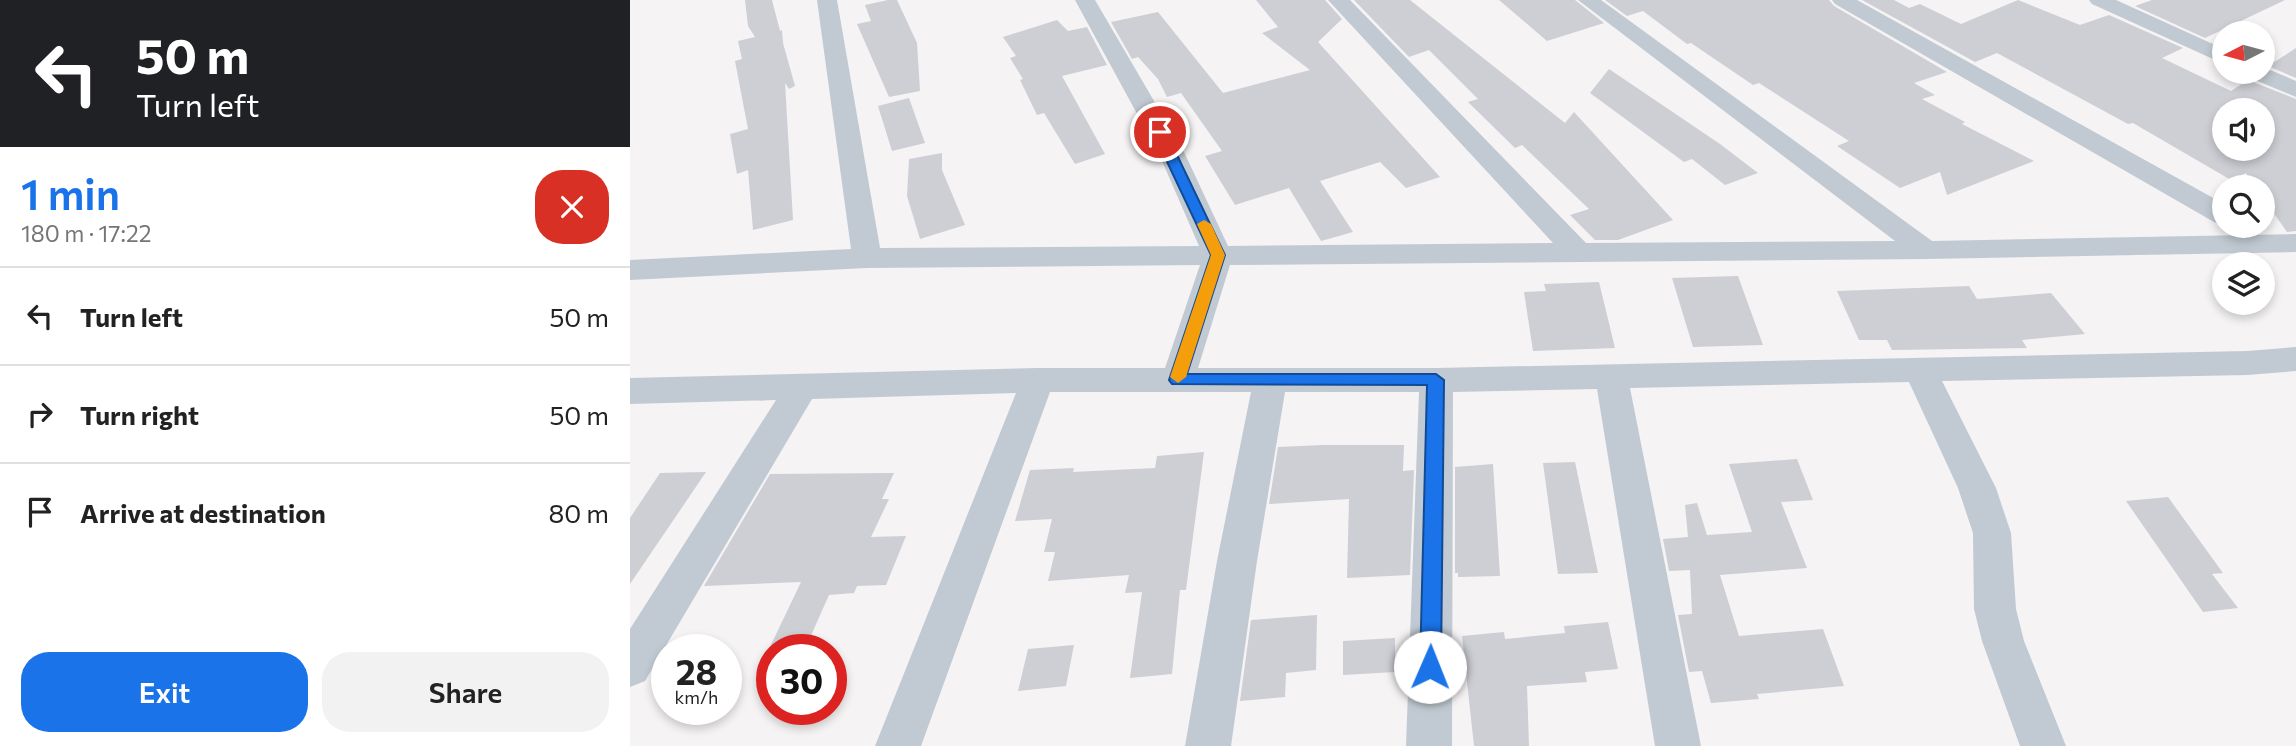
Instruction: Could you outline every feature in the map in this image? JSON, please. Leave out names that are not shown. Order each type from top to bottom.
[{"type":"street","points":[[827,0],[867,258]]},
{"type":"street","points":[[1085,0],[1172,155],[1218,255],[1177,380]]},
{"type":"street","points":[[1338,0],[1578,252]]},
{"type":"street","points":[[1588,0],[1926,250]]},
{"type":"street","points":[[1842,0],[2212,209]]},
{"type":"street","points":[[2099,0],[2212,52]]},
{"type":"street","points":[[2275,81],[2296,90]]},
{"type":"street","points":[[630,270],[867,258],[1926,250],[2284,243]]},
{"type":"street","points":[[630,391],[1038,380],[1436,380],[2292,364]]},
{"type":"street","points":[[1922,372],[1978,488],[1992,533],[1995,609],[2003,641],[2043,746]]},
{"type":"street","points":[[1611,375],[1678,746]]},
{"type":"street","points":[[1208,746],[1237,561],[1270,379]]},
{"type":"street","points":[[898,746],[1038,380]]},
{"type":"street","points":[[1429,746],[1436,380]]},
{"type":"street","points":[[630,667],[803,385]]},
{"type":"building","points":[[745,0],[772,0],[795,86],[789,89],[785,83],[793,220],[753,230],[748,170],[737,174],[730,134],[748,129],[735,61],[742,59],[738,41],[755,37],[748,26]]},
{"type":"building","points":[[897,0],[917,43],[920,91],[889,97],[857,24],[871,21],[865,5]]},
{"type":"building","points":[[1256,0],[1325,0],[1342,19],[1318,42],[1440,177],[1406,188],[1380,162],[1320,181],[1353,232],[1321,241],[1289,188],[1235,205],[1205,156],[1222,151],[1181,93],[1167,97],[1158,79],[1138,57],[1132,59],[1111,22],[1158,12],[1223,93],[1310,70],[1262,33],[1278,27]]},
{"type":"building","points":[[1354,0],[1410,0],[1565,123],[1574,112],[1673,220],[1618,240],[1595,240],[1570,215],[1589,209],[1522,145],[1515,148],[1468,102],[1478,99],[1429,50],[1409,57]]},
{"type":"building","points":[[1499,0],[1575,0],[1604,23],[1547,41]]},
{"type":"building","points":[[1605,0],[1829,0],[1834,6],[1947,72],[1914,83],[1935,95],[1922,99],[1965,122],[1962,124],[2034,161],[1947,195],[1940,172],[1900,188],[1837,146],[1849,141],[1759,83],[1753,85],[1691,43],[1687,44],[1643,11],[1627,16]]},
{"type":"building","points":[[1862,0],[1894,0],[1909,8],[1920,4],[1961,24],[2018,0],[2080,25],[2109,15],[2183,48],[2162,58],[2212,84],[2231,91],[2242,84],[2258,84],[2296,99],[2296,231],[2287,232],[2275,215],[2275,175],[2222,175],[2133,123],[2128,124],[1997,53],[1975,62]]},
{"type":"building","points":[[2152,0],[2285,0],[2241,21],[2212,21],[2212,35],[2205,38],[2135,6]]},
{"type":"building","points":[[1057,20],[1068,31],[1087,27],[1107,65],[1062,76],[1105,154],[1075,164],[1044,113],[1037,115],[1020,80],[1023,79],[1010,58],[1016,56],[1003,37]]},
{"type":"building","points":[[2296,48],[2296,78],[2275,69],[2275,62]]},
{"type":"building","points":[[1609,69],[1758,173],[1725,185],[1692,159],[1684,162],[1590,93]]},
{"type":"building","points":[[909,98],[925,143],[892,151],[878,106]]},
{"type":"building","points":[[942,153],[942,170],[965,225],[920,239],[907,196],[909,159]]},
{"type":"building","points":[[1738,276],[1763,345],[1693,347],[1672,278]]},
{"type":"building","points":[[1599,282],[1615,348],[1533,351],[1524,292],[1546,291],[1544,284]]},
{"type":"building","points":[[1969,286],[1977,299],[2051,293],[2085,334],[2022,340],[2027,348],[1892,350],[1887,340],[1859,340],[1837,291]]},
{"type":"building","points":[[1404,445],[1403,471],[1414,470],[1410,575],[1347,578],[1349,499],[1269,504],[1278,447]]},
{"type":"building","points":[[1204,452],[1186,590],[1180,590],[1172,674],[1130,678],[1142,592],[1125,593],[1129,575],[1048,581],[1055,552],[1044,552],[1052,519],[1015,521],[1030,470],[1074,468],[1073,472],[1155,468],[1157,456]]},
{"type":"building","points":[[1797,459],[1813,500],[1781,502],[1807,568],[1720,575],[1739,636],[1823,629],[1844,686],[1757,694],[1759,699],[1711,703],[1702,671],[1689,672],[1678,615],[1692,614],[1690,570],[1669,571],[1663,539],[1688,537],[1685,505],[1697,503],[1707,535],[1752,532],[1729,464]]},
{"type":"building","points":[[1575,462],[1598,573],[1558,574],[1543,463]]},
{"type":"building","points":[[1493,464],[1500,576],[1458,577],[1458,573],[1455,573],[1455,467]]},
{"type":"building","points":[[706,472],[630,584],[630,518],[660,473]]},
{"type":"building","points":[[894,473],[882,499],[889,499],[871,537],[906,536],[886,585],[857,586],[854,593],[829,595],[812,634],[776,634],[801,582],[704,586],[770,474]]},
{"type":"building","points":[[2168,497],[2223,573],[2212,574],[2238,608],[2203,612],[2126,501]]},
{"type":"building","points":[[1317,615],[1316,670],[1286,673],[1285,697],[1240,701],[1251,620]]},
{"type":"building","points":[[1608,622],[1618,669],[1585,672],[1587,682],[1527,686],[1529,746],[1474,746],[1462,636],[1504,632],[1505,639],[1565,633],[1564,626]]},
{"type":"building","points":[[1395,638],[1395,672],[1343,675],[1343,641]]},
{"type":"building","points":[[1074,645],[1066,686],[1018,691],[1028,649]]},
{"type":"slow traffic","points":[[1178,377],[1218,255],[1204,224]]},
{"type":"route","points":[[1160,132],[1218,255],[1177,380],[1436,380],[1430,667]]}]
